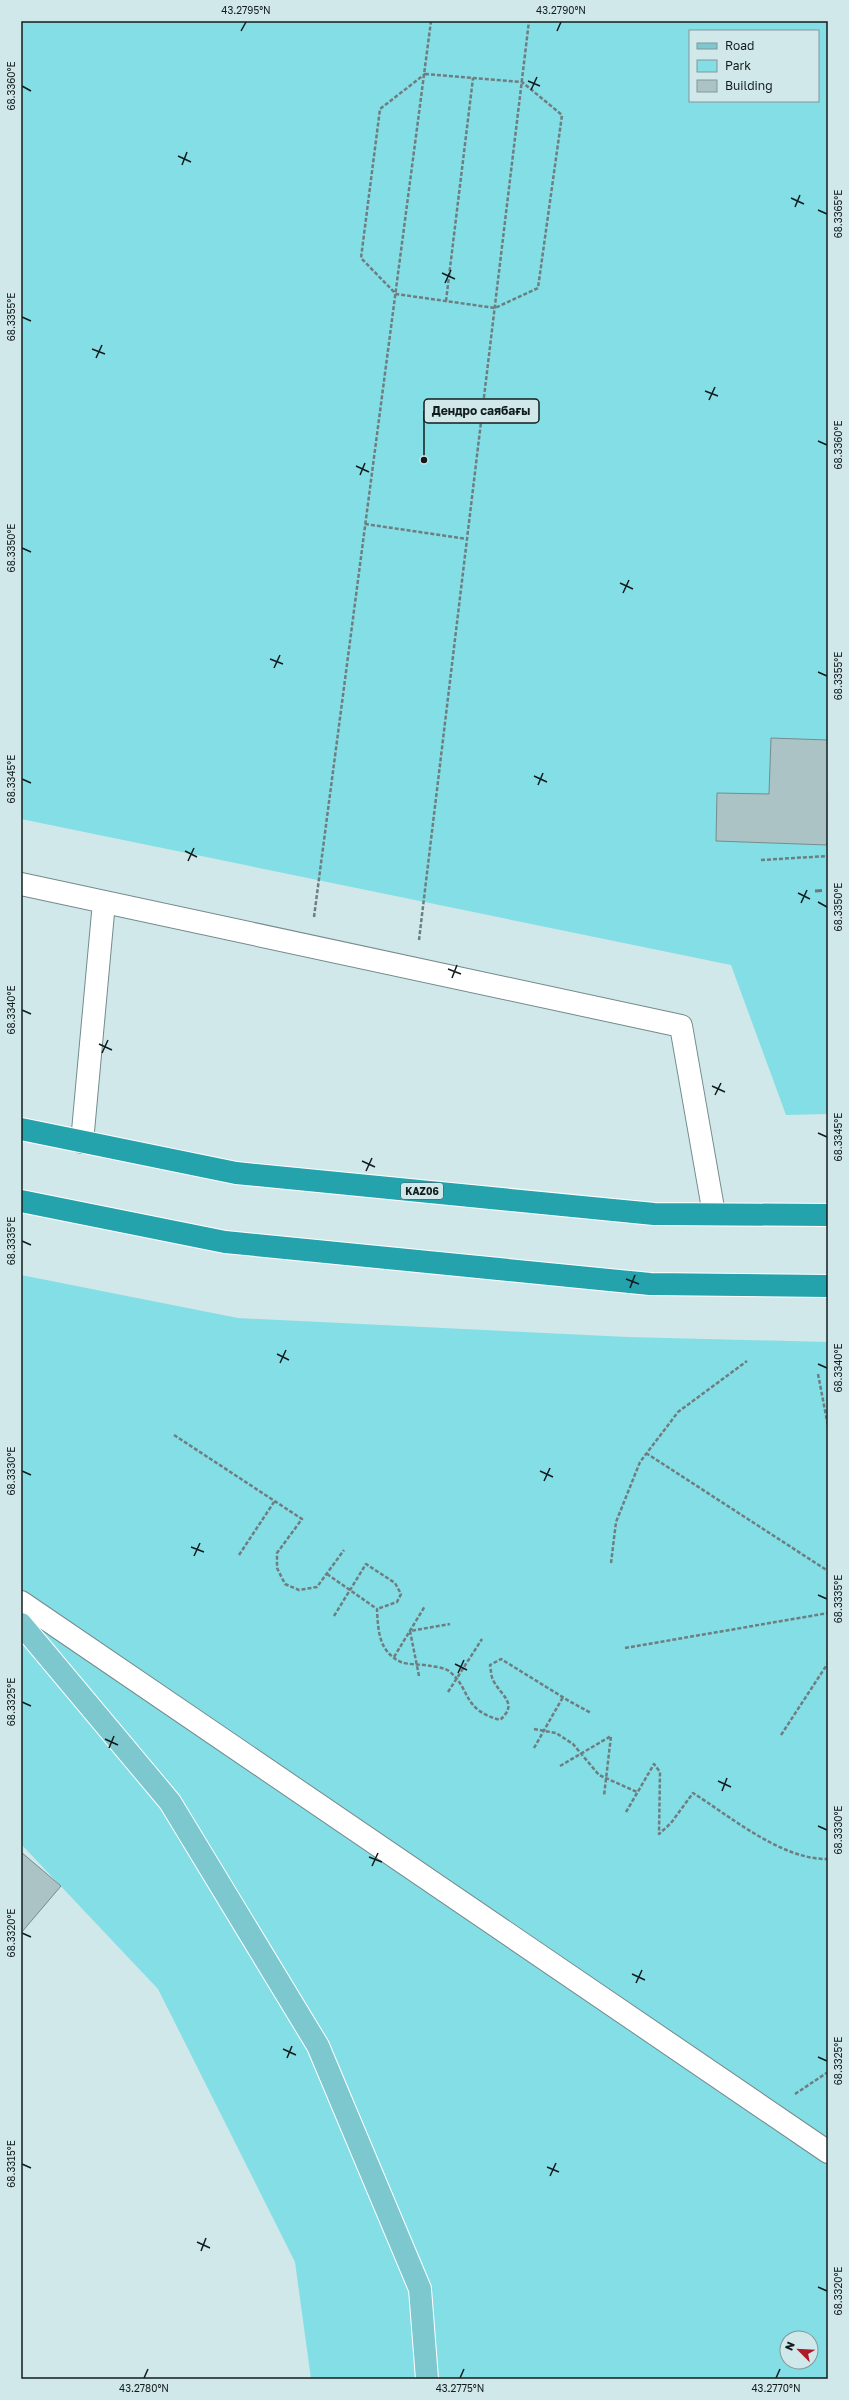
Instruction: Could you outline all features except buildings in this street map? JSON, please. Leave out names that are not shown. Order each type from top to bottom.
[{"type":"highway","name":"KАZ06","points":[[21,1129],[236,1173],[654,1214],[828,1215]]},
{"type":"highway","points":[[21,1201],[225,1242],[650,1284],[828,1286]]},
{"type":"main road","points":[[21,1624],[170,1802],[318,2046],[420,2289],[427,2379]]},
{"type":"street","points":[[21,884],[681,1026],[714,1214]]},
{"type":"street","points":[[82,1142],[104,902]]},
{"type":"street","points":[[21,1602],[828,2152]]},
{"type":"path","points":[[310,946],[432,21]]},
{"type":"path","points":[[415,969],[530,21]]},
{"type":"path","points":[[424,74],[522,82],[562,115],[538,288],[495,308],[396,294],[360,258],[380,109],[424,74]]},
{"type":"path","points":[[446,301],[473,78]]},
{"type":"path","points":[[365,524],[467,539]]},
{"type":"path","points":[[761,860],[828,856]]},
{"type":"path","points":[[611,1563],[616,1522],[640,1462],[646,1453],[678,1412],[747,1361]]},
{"type":"path","points":[[818,1374],[828,1426]]},
{"type":"path","points":[[174,1435],[302,1519],[277,1553],[277,1568],[285,1584],[298,1590],[317,1587],[344,1550]]},
{"type":"path","points":[[646,1453],[828,1570]]},
{"type":"path","points":[[239,1555],[274,1502]]},
{"type":"path","points":[[334,1616],[366,1564],[394,1583],[401,1594],[397,1602],[377,1609]]},
{"type":"path","points":[[327,1574],[377,1609]]},
{"type":"path","points":[[828,1594],[828,1601]]},
{"type":"path","points":[[394,1658],[425,1606]]},
{"type":"path","points":[[377,1609],[378,1636],[388,1654],[402,1662],[447,1669],[457,1678],[473,1707],[489,1717],[500,1720],[506,1715],[509,1707],[506,1697],[493,1680],[490,1665],[501,1659],[591,1713]]},
{"type":"path","points":[[625,1648],[828,1613]]},
{"type":"path","points":[[410,1631],[450,1624]]},
{"type":"path","points":[[410,1631],[419,1676]]},
{"type":"path","points":[[448,1692],[482,1639]]},
{"type":"path","points":[[781,1735],[828,1663]]},
{"type":"path","points":[[534,1748],[563,1697]]},
{"type":"path","points":[[534,1729],[556,1733],[573,1744],[599,1775],[638,1792]]},
{"type":"path","points":[[560,1766],[611,1736],[604,1796]]},
{"type":"path","points":[[626,1812],[654,1764],[660,1772],[659,1834],[670,1823],[693,1793],[769,1842],[812,1860],[828,1859]]},
{"type":"path","points":[[768,2111],[828,2072]]},
{"type":"green space","points":[[21,21],[828,21],[828,1114],[786,1115],[731,965],[21,819]]},
{"type":"green space","points":[[21,1275],[238,1318],[628,1337],[828,1342],[828,2379],[311,2379],[295,2262],[158,1989],[21,1844]]},
{"type":"railway","points":[[815,891],[828,890]]},
{"type":"place","name":"Дендро саябағы","points":[[424,460]]}]
